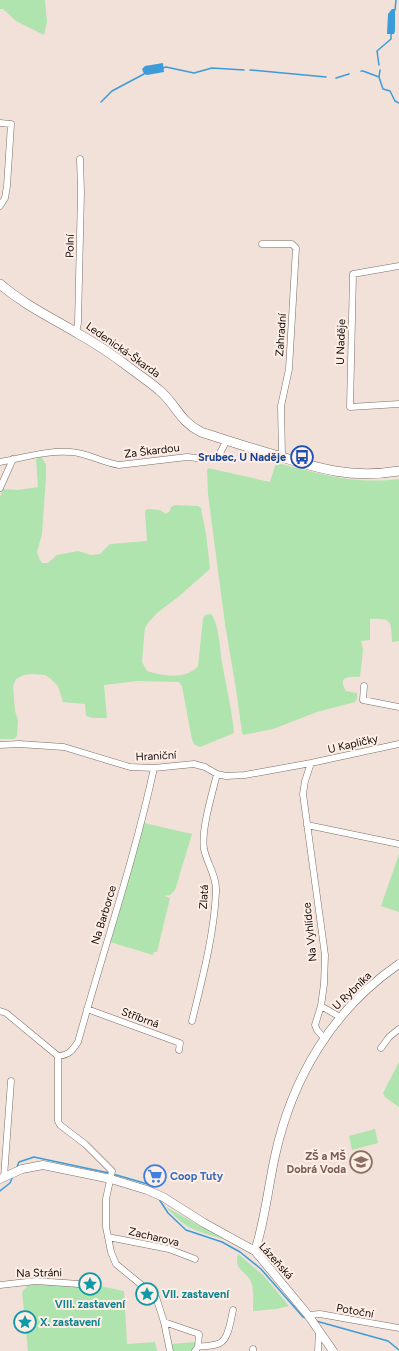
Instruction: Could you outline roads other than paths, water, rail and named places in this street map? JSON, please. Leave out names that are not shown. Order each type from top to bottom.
[{"type":"main road","name":"Ledenická-Škarda","points":[[0,284],[14,296],[63,326],[76,332],[129,367],[160,390],[192,428],[329,471],[356,474],[376,474],[399,471]]},
{"type":"street","points":[[0,123],[19,124]]},
{"type":"street","points":[[0,206],[5,198],[3,190],[11,124]]},
{"type":"street","name":"Polní","points":[[76,332],[78,323],[81,192],[80,160]]},
{"type":"street","name":"Zahradní","points":[[262,244],[292,244],[296,248],[289,368],[281,406],[282,457]]},
{"type":"street","name":"U Naděje","points":[[399,266],[353,274],[350,407],[399,404]]},
{"type":"street","name":"Za Škardou","points":[[0,462],[41,454],[72,452],[91,456],[119,465],[187,456],[207,459],[219,455],[227,440]]},
{"type":"street","points":[[0,488],[14,459]]},
{"type":"street","points":[[364,686],[363,700],[399,707]]},
{"type":"street","name":"Hraniční","points":[[0,745],[19,744],[64,747],[121,765],[138,768],[194,764],[205,767],[217,774],[226,776],[245,775],[312,763]]},
{"type":"street","name":"U Kapličky","points":[[312,763],[399,744]]},
{"type":"street","name":"Na Vyhlídce","points":[[312,763],[305,781],[303,794],[325,955],[324,984],[321,1006],[315,1025],[317,1030],[324,1038]]},
{"type":"street","name":"Na Barborce","points":[[58,1056],[66,1055],[72,1051],[78,1042],[136,842],[154,768]]},
{"type":"street","name":"Zlatá","points":[[192,1021],[208,957],[216,891],[214,876],[204,850],[203,836],[217,774]]},
{"type":"street","points":[[307,825],[399,844]]},
{"type":"street","name":"U Rybníka","points":[[324,1038],[340,1017],[370,986],[399,964]]},
{"type":"street","points":[[321,1006],[340,1017]]},
{"type":"street","name":"Stříbrná","points":[[87,1009],[180,1043],[179,1050]]},
{"type":"street","points":[[0,1012],[6,1013],[58,1056],[57,1117],[59,1124],[85,1144],[111,1175]]},
{"type":"street","points":[[381,1048],[389,1037],[399,1028]]},
{"type":"street","points":[[255,1251],[261,1232],[275,1154],[294,1091],[301,1076],[324,1038]]},
{"type":"street","points":[[11,1081],[4,1177],[22,1169],[43,1165],[111,1175]]},
{"type":"street","points":[[111,1175],[106,1199],[106,1227],[116,1264],[156,1297],[164,1322],[170,1351]]},
{"type":"street","name":"Lázeňská","points":[[111,1175],[163,1197],[204,1223],[255,1251],[308,1315],[333,1351]]},
{"type":"street","name":"Zacharova","points":[[108,1237],[169,1249],[195,1259]]},
{"type":"street","name":"Na Stráni","points":[[0,1284],[36,1281],[79,1284]]},
{"type":"street","points":[[164,1322],[199,1334],[197,1349],[221,1342],[225,1339],[233,1310]]},
{"type":"street","name":"Potoční","points":[[308,1315],[320,1314],[399,1328]]},
{"type":"street","points":[[318,1351],[319,1330]]},
{"type":"water","points":[[392,9],[395,9],[395,31],[394,34],[387,34],[388,14]]},
{"type":"water","points":[[163,63],[164,72],[147,75],[144,74],[142,69],[145,66]]},
{"type":"waterway","points":[[395,10],[396,0]]},
{"type":"waterway","points":[[379,65],[377,51],[391,39],[391,33]]},
{"type":"waterway","points":[[163,68],[166,67],[194,73],[212,68],[244,70]]},
{"type":"waterway","points":[[250,70],[326,77]]},
{"type":"waterway","points":[[380,70],[379,77],[383,89],[390,91],[395,101],[399,103]]},
{"type":"waterway","points":[[361,71],[379,77]]},
{"type":"waterway","points":[[101,102],[112,91],[144,74]]},
{"type":"waterway","points":[[336,78],[349,74]]},
{"type":"waterway","points":[[17,1167],[19,1162],[34,1157],[109,1173]]},
{"type":"waterway","points":[[113,1174],[151,1185],[153,1189]]},
{"type":"waterway","points":[[0,1191],[10,1183],[13,1176]]},
{"type":"waterway","points":[[159,1199],[168,1213],[186,1230],[222,1242],[240,1252],[261,1269],[303,1317],[306,1318]]},
{"type":"waterway","points":[[316,1321],[388,1341],[399,1350]]},
{"type":"place","name":"Srubec, U Naděje","points":[[302,457]]},
{"type":"place","name":"ZŠ a MŠ Dobrá Voda","points":[[361,1162]]},
{"type":"place","name":"Coop Tuty","points":[[155,1176]]},
{"type":"place","name":"VIII. zastavení","points":[[90,1284]]},
{"type":"place","name":"VII. zastavení","points":[[147,1294]]},
{"type":"place","name":"X. zastavení","points":[[25,1322]]}]
